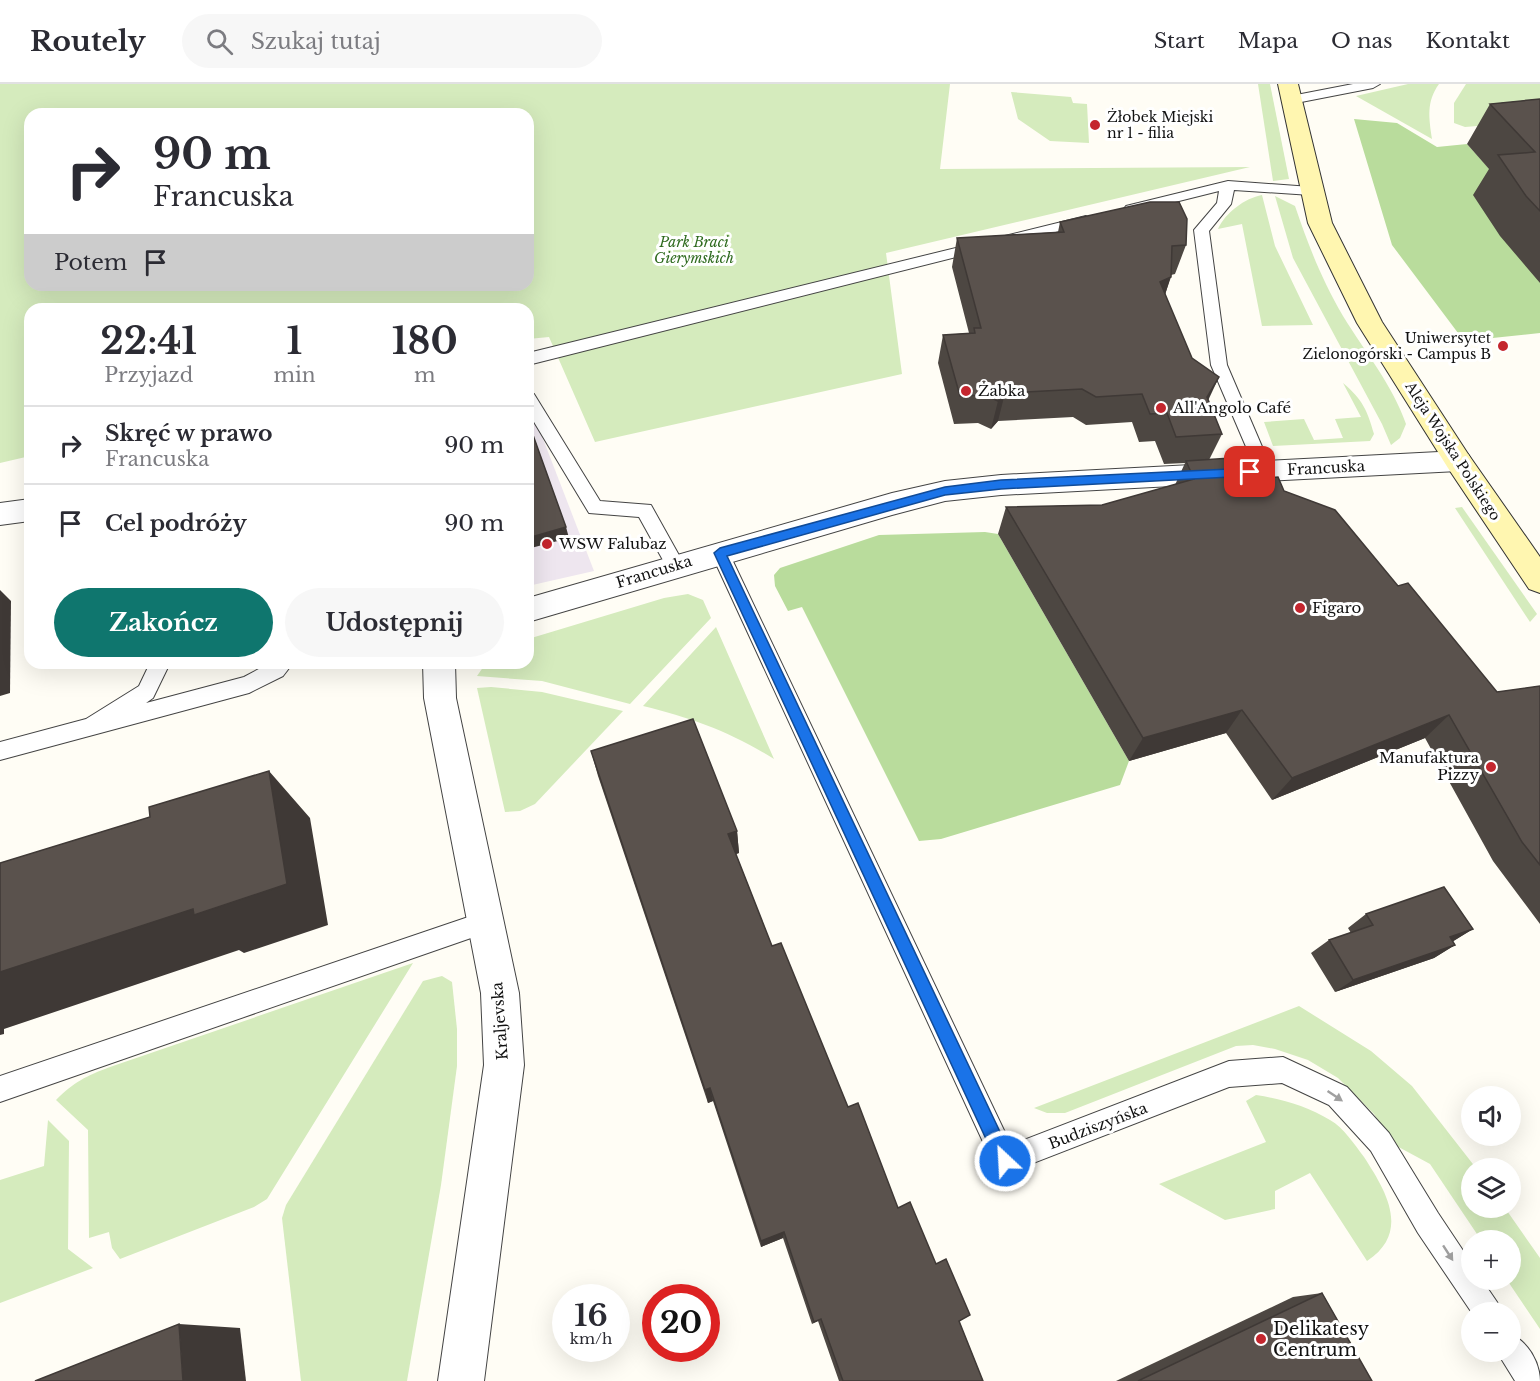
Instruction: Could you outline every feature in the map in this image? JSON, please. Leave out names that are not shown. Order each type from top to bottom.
[{"type":"main road","name":"Aleja Wojska Polskiego","points":[[1289,92],[1320,223],[1370,323],[1458,461],[1540,580]]},
{"type":"street","name":"Francuska","points":[[534,608],[720,553],[945,491],[1001,485],[1458,461]]},
{"type":"street","points":[[0,514],[24,511]]},
{"type":"street","name":"Kraljevska","points":[[439,669],[440,699],[500,993],[504,1065],[461,1381]]},
{"type":"lane","points":[[1289,92],[1373,84]]},
{"type":"lane","points":[[1227,185],[1224,204],[1201,230],[1219,365],[1256,452],[1273,471]]},
{"type":"lane","points":[[534,358],[1227,185],[1311,191]]},
{"type":"lane","points":[[534,408],[595,508],[645,510],[675,566]]},
{"type":"lane","name":"Budziszyńska","points":[[720,553],[1005,1161],[1229,1074],[1283,1070],[1338,1096],[1380,1142],[1428,1223],[1480,1302]]},
{"type":"lane","points":[[92,726],[146,692],[157,669]]},
{"type":"lane","points":[[0,751],[249,684],[277,669]]},
{"type":"lane","points":[[0,1089],[486,922]]},
{"type":"lane","points":[[1519,1362],[1532,1381]]},
{"type":"shaded area","points":[[534,422],[540,431],[594,571],[534,585]]},
{"type":"green space","name":"Park Braci Gierymskich","points":[[0,84],[950,84],[940,169],[1250,167],[886,253],[902,374],[595,442],[549,337],[534,338],[534,303],[24,303],[24,457],[0,463]]},
{"type":"green space","points":[[1258,84],[1270,84],[1289,179],[1273,181]]},
{"type":"green space","points":[[1408,84],[1439,84],[1430,104],[1432,139],[1356,96]]},
{"type":"green space","points":[[1466,84],[1540,84],[1540,121],[1465,127],[1454,123],[1454,103]]},
{"type":"green space","points":[[1011,92],[1071,97],[1073,103],[1087,104],[1089,143],[1050,141],[1018,119]]},
{"type":"green space","points":[[1354,119],[1397,123],[1437,147],[1467,144],[1510,192],[1540,283],[1540,333],[1464,341],[1392,245]]},
{"type":"green space","points":[[1262,195],[1275,246],[1313,325],[1262,326],[1242,224],[1218,229],[1225,217],[1236,207],[1249,199]]},
{"type":"green space","points":[[1275,196],[1295,206],[1328,289],[1386,382],[1400,409],[1406,424],[1400,438],[1391,445],[1293,258]]},
{"type":"green space","points":[[1343,383],[1360,400],[1366,412],[1374,434],[1370,441],[1273,446],[1264,422],[1304,419],[1314,440],[1343,438],[1335,419],[1361,417]]},
{"type":"green space","points":[[1462,507],[1537,614],[1530,622],[1455,508]]},
{"type":"green space","points":[[985,532],[998,534],[1129,761],[1120,785],[941,839],[919,841],[802,607],[788,611],[775,586],[774,575],[780,568],[879,535]]},
{"type":"green space","points":[[688,594],[703,600],[711,618],[630,704],[542,681],[477,676],[482,669],[534,669],[534,637],[664,598]]},
{"type":"green space","points":[[716,627],[774,759],[711,727],[643,706]]},
{"type":"green space","points":[[491,687],[542,692],[623,711],[535,804],[520,811],[505,812],[477,688]]},
{"type":"green space","points":[[413,963],[267,1199],[254,1207],[120,1259],[112,1248],[109,1232],[89,1238],[88,1130],[56,1100],[75,1084],[110,1067]]},
{"type":"green space","points":[[442,976],[452,982],[457,1029],[457,1066],[441,1185],[407,1381],[301,1381],[282,1218],[286,1205],[423,981]]},
{"type":"green space","points":[[1299,1006],[1371,1051],[1412,1086],[1468,1158],[1461,1158],[1461,1210],[1430,1164],[1393,1144],[1374,1114],[1338,1078],[1308,1060],[1275,1049],[1253,1045],[1236,1046],[1065,1113],[1047,1113],[1034,1108]]},
{"type":"green space","points":[[1256,1095],[1294,1104],[1330,1120],[1344,1132],[1364,1157],[1386,1197],[1391,1224],[1388,1237],[1380,1250],[1367,1261],[1310,1173],[1275,1191],[1275,1209],[1225,1220],[1159,1184],[1266,1142],[1246,1101]]},
{"type":"green space","points":[[48,1120],[69,1141],[68,1249],[93,1268],[0,1303],[0,1180],[44,1166]]},
{"type":"green space","points":[[1466,1218],[1512,1218],[1520,1230],[1474,1230]]},
{"type":"green space","points":[[1521,1231],[1540,1258],[1540,1329],[1514,1290],[1521,1290]]},
{"type":"building","points":[[1540,99],[1540,211],[1526,196],[1498,155],[1535,152],[1490,104]]},
{"type":"building","points":[[1150,202],[1179,202],[1187,219],[1186,245],[1172,246],[1171,277],[1160,282],[1192,358],[1219,377],[1207,397],[1222,434],[1176,437],[1167,413],[1150,414],[1142,394],[1096,397],[1082,389],[1005,393],[998,401],[985,395],[960,396],[943,335],[975,333],[974,328],[981,328],[957,238],[1064,232],[1060,222]]},
{"type":"building","points":[[534,438],[566,527],[534,536]]},
{"type":"building","points":[[1231,458],[1240,480],[1278,477],[1284,491],[1335,510],[1398,586],[1408,583],[1497,692],[1540,686],[1540,865],[1522,842],[1449,715],[1292,778],[1242,710],[1143,738],[1006,507],[1102,505],[1194,479],[1186,461]]},
{"type":"building","points":[[693,719],[737,831],[728,834],[772,946],[781,943],[848,1107],[858,1103],[898,1208],[910,1202],[936,1264],[946,1259],[970,1315],[959,1321],[983,1381],[843,1381],[821,1319],[814,1322],[784,1232],[761,1241],[710,1088],[705,1090],[591,751]]},
{"type":"building","points":[[269,771],[287,884],[194,915],[193,909],[0,972],[0,863],[150,817],[149,807]]},
{"type":"building","points":[[1444,887],[1473,929],[1450,937],[1455,945],[1353,980],[1329,940],[1373,925],[1366,914]]},
{"type":"building","name":"Delikatesy Centrum","points":[[1322,1293],[1372,1381],[1138,1381]]},
{"type":"building","points":[[179,1324],[183,1381],[35,1381]]},
{"type":"place","name":"Żłobek Miejski nr 1 - filia","points":[[1095,125]]},
{"type":"place","name":"Uniwersytet Zielonogórski - Campus B","points":[[1503,346]]},
{"type":"place","name":"Żabka","points":[[966,391]]},
{"type":"place","name":"All'Angolo Café","points":[[1161,408]]},
{"type":"place","name":"WSW Falubaz","points":[[547,544]]},
{"type":"place","name":"Figaro","points":[[1300,608]]},
{"type":"place","name":"Manufaktura Pizzy","points":[[1491,767]]},
{"type":"place","name":"Delikatesy Centrum","points":[[1261,1339]]},
{"type":"route","points":[[1005,1161],[720,553],[945,491],[1001,485],[1250,472]]}]
